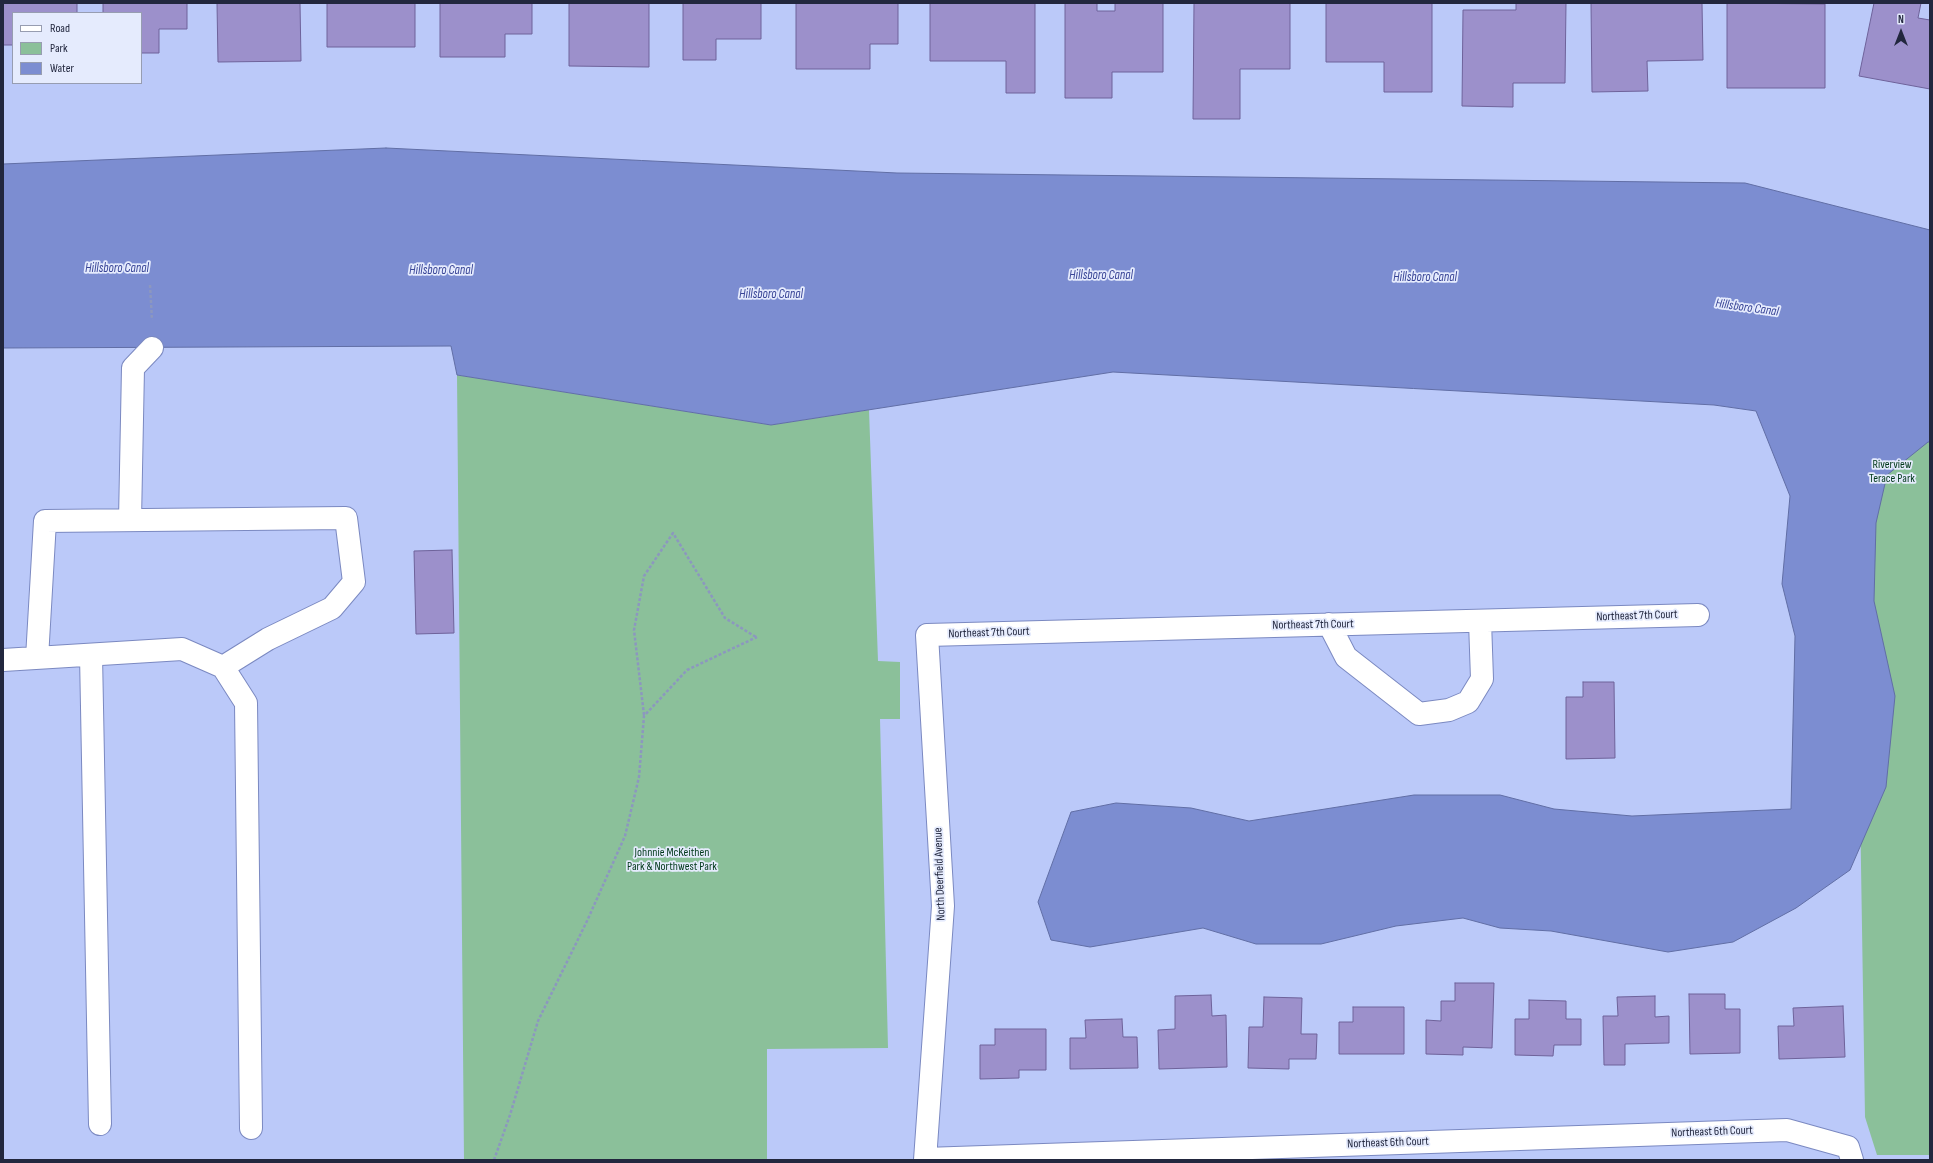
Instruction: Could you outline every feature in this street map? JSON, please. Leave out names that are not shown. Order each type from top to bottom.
[{"type":"street","points":[[130,520],[132,368],[152,348]]},
{"type":"street","points":[[37,658],[45,521],[346,518],[354,582],[332,608],[268,639],[223,667]]},
{"type":"street","name":"Northeast 7th Court","points":[[927,635],[1698,614]]},
{"type":"street","points":[[1329,624],[1346,657],[1419,714],[1449,710],[1468,702],[1482,679],[1480,621]]},
{"type":"street","name":"North Deerfield Avenue","points":[[925,1159],[943,906],[927,635]]},
{"type":"street","points":[[9,660],[182,649],[223,667],[246,703],[251,1128]]},
{"type":"street","points":[[91,655],[100,1124]]},
{"type":"street","name":"Northeast 6th Court","points":[[925,1159],[1787,1130],[1850,1154]]},
{"type":"path","points":[[150,285],[152,323]]},
{"type":"path","points":[[494,1160],[510,1115],[538,1021],[587,921],[625,836],[639,777],[644,716],[634,630],[644,576],[673,533],[725,618],[757,638],[687,670],[644,716]]},
{"type":"green space","name":"Johnnie McKeithen Park & Northwest Park","points":[[457,375],[771,425],[869,410],[878,661],[900,662],[900,719],[880,719],[888,1048],[767,1049],[767,1160],[464,1160]]},
{"type":"green space","name":"Riverview Terace Park","points":[[1854,424],[1930,442],[1930,1155],[1877,1155],[1865,1117]]},
{"type":"water","name":"Hillsboro Canal","points":[[386,148],[897,173],[1745,183],[1930,230],[1930,442],[1928,442],[1887,475],[1876,523],[1874,601],[1895,696],[1886,787],[1850,870],[1796,908],[1733,942],[1668,952],[1551,931],[1500,928],[1463,918],[1396,926],[1321,944],[1256,944],[1203,928],[1090,947],[1051,940],[1038,902],[1071,812],[1116,803],[1191,808],[1249,821],[1414,795],[1500,795],[1554,809],[1632,816],[1791,809],[1795,636],[1782,584],[1790,496],[1756,411],[1714,405],[1113,372],[771,425],[457,375],[451,346],[3,348],[3,164]]},
{"type":"building","points":[[3,3],[77,3],[77,12],[12,12],[12,45],[3,45]]},
{"type":"building","points":[[103,3],[187,3],[187,29],[159,29],[159,53],[142,53],[142,12],[103,12]]},
{"type":"building","points":[[217,3],[300,3],[301,61],[218,62]]},
{"type":"building","points":[[327,3],[415,3],[415,47],[327,47]]},
{"type":"building","points":[[440,3],[532,3],[532,34],[505,34],[505,57],[440,57]]},
{"type":"building","points":[[569,3],[649,3],[649,67],[569,66]]},
{"type":"building","points":[[683,3],[761,3],[761,39],[716,39],[716,60],[683,60]]},
{"type":"building","points":[[796,3],[898,3],[898,44],[870,44],[870,69],[796,69]]},
{"type":"building","points":[[930,3],[1035,3],[1035,93],[1006,93],[1006,61],[930,61]]},
{"type":"building","points":[[1065,3],[1097,3],[1097,11],[1115,11],[1115,3],[1163,3],[1163,72],[1112,72],[1112,98],[1065,98]]},
{"type":"building","points":[[1194,3],[1290,3],[1290,69],[1240,69],[1240,119],[1193,119]]},
{"type":"building","points":[[1326,3],[1432,3],[1432,92],[1384,92],[1384,62],[1326,62]]},
{"type":"building","points":[[1516,3],[1566,3],[1565,83],[1513,83],[1513,107],[1462,106],[1463,10],[1516,10]]},
{"type":"building","points":[[1591,3],[1702,3],[1703,60],[1647,61],[1648,91],[1592,92]]},
{"type":"building","points":[[1727,3],[1825,4],[1825,88],[1727,88]]},
{"type":"building","points":[[1874,3],[1921,3],[1918,18],[1930,20],[1930,89],[1859,76]]},
{"type":"building","points":[[452,550],[454,633],[416,634],[414,551]]},
{"type":"building","points":[[1583,682],[1614,682],[1615,758],[1566,759],[1566,697],[1583,697]]},
{"type":"building","points":[[1455,983],[1494,983],[1492,1048],[1463,1047],[1463,1055],[1426,1054],[1426,1020],[1441,1021],[1441,1001],[1455,1001]]},
{"type":"building","points":[[1689,994],[1725,994],[1725,1009],[1740,1009],[1740,1053],[1690,1054]]},
{"type":"building","points":[[1211,995],[1212,1016],[1226,1015],[1227,1067],[1159,1069],[1158,1030],[1175,1029],[1175,996]]},
{"type":"building","points":[[1655,996],[1655,1017],[1669,1016],[1669,1043],[1625,1044],[1625,1065],[1604,1065],[1603,1016],[1618,1016],[1617,997]]},
{"type":"building","points":[[1264,997],[1302,998],[1301,1034],[1317,1034],[1316,1059],[1289,1059],[1289,1069],[1248,1068],[1249,1027],[1263,1027]]},
{"type":"building","points":[[1529,1000],[1566,1001],[1566,1019],[1581,1019],[1581,1045],[1554,1045],[1553,1056],[1515,1055],[1515,1019],[1529,1019]]},
{"type":"building","points":[[1843,1006],[1845,1057],[1779,1059],[1778,1026],[1794,1026],[1793,1008]]},
{"type":"building","points":[[1353,1007],[1404,1007],[1404,1054],[1339,1054],[1339,1022],[1353,1022]]},
{"type":"building","points":[[1122,1019],[1123,1037],[1137,1037],[1138,1068],[1070,1069],[1070,1038],[1086,1038],[1085,1020]]},
{"type":"building","points":[[995,1029],[1046,1029],[1046,1070],[1019,1070],[1019,1078],[980,1079],[980,1045],[995,1045]]}]
